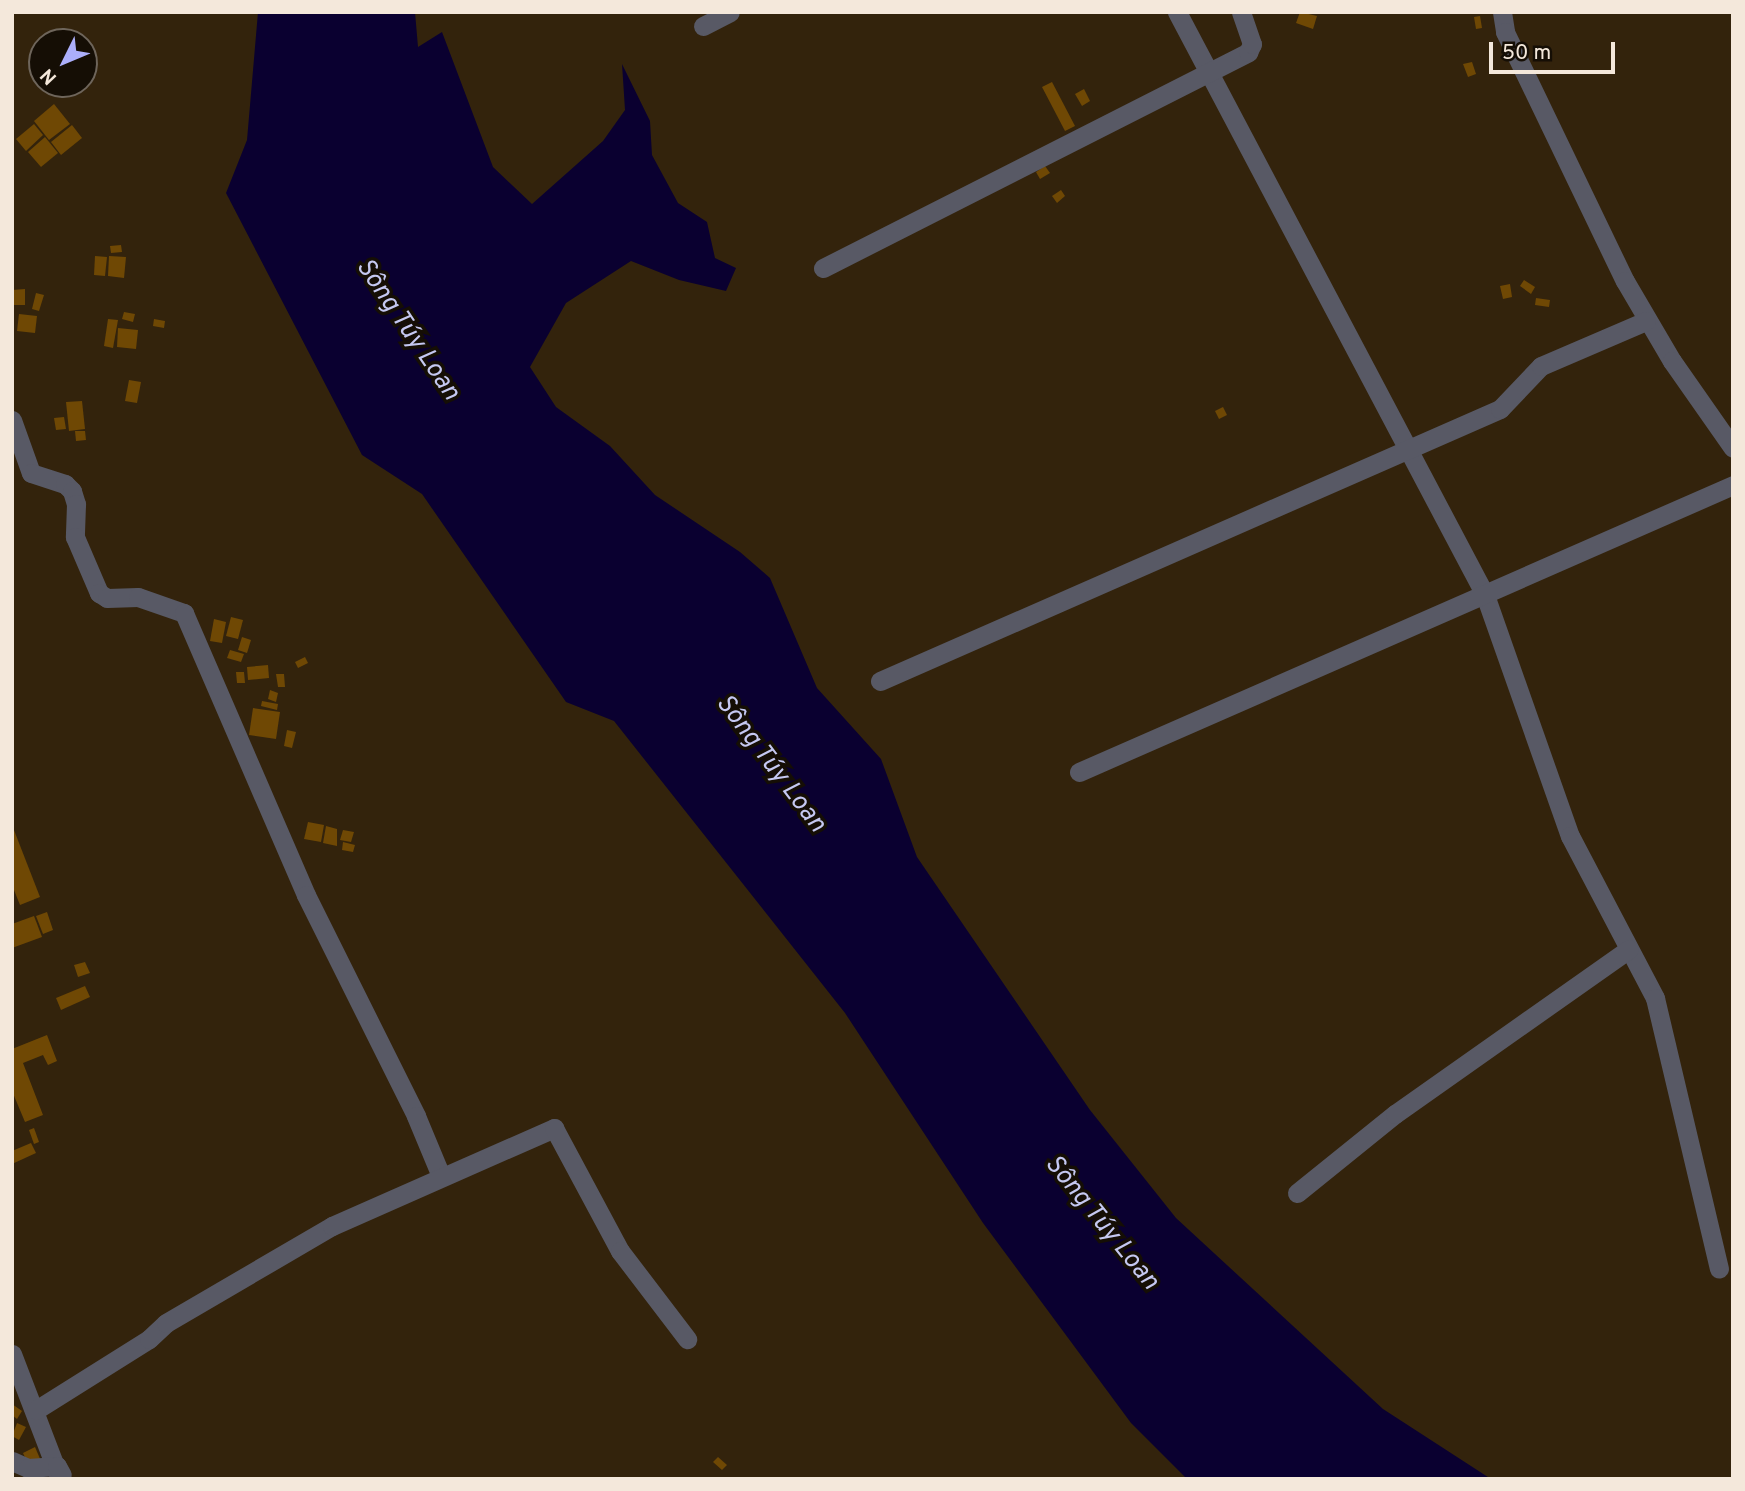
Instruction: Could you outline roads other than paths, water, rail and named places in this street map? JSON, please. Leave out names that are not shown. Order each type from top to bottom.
[{"type":"street","points":[[703,26],[730,12]]},
{"type":"street","points":[[1177,12],[1485,595],[1570,836],[1655,998],[1667,1034],[1692,1171],[1718,1269]]},
{"type":"street","points":[[823,268],[1209,74],[1252,47],[1241,12]]},
{"type":"street","points":[[1502,12],[1505,32],[1646,321],[1733,448]]},
{"type":"street","points":[[880,681],[1500,409],[1553,359],[1646,321]]},
{"type":"street","points":[[12,420],[31,473],[65,484],[72,491],[76,504],[75,537],[99,593],[107,598],[138,597],[184,613],[306,895],[416,1116],[441,1176]]},
{"type":"street","points":[[1079,772],[1733,485]]},
{"type":"street","points":[[1297,1193],[1395,1114],[1629,949]]},
{"type":"street","points":[[36,1410],[149,1339],[166,1323],[332,1226],[550,1128],[559,1130],[620,1251],[687,1339]]},
{"type":"street","points":[[12,1354],[60,1475]]},
{"type":"street","points":[[12,1461],[28,1468],[60,1475]]},
{"type":"water","name":"Sông Túy Loan","points":[[258,12],[415,12],[418,47],[442,32],[493,167],[532,204],[603,141],[625,110],[622,64],[650,121],[652,155],[678,203],[707,222],[715,258],[736,268],[726,291],[679,280],[631,261],[566,303],[530,367],[556,407],[610,446],[655,495],[740,552],[770,578],[817,688],[881,759],[917,857],[1090,1110],[1176,1218],[1383,1409],[1491,1479],[1187,1479],[1131,1423],[983,1223],[845,1013],[614,721],[566,702],[422,494],[362,455],[226,193],[247,140]]}]
